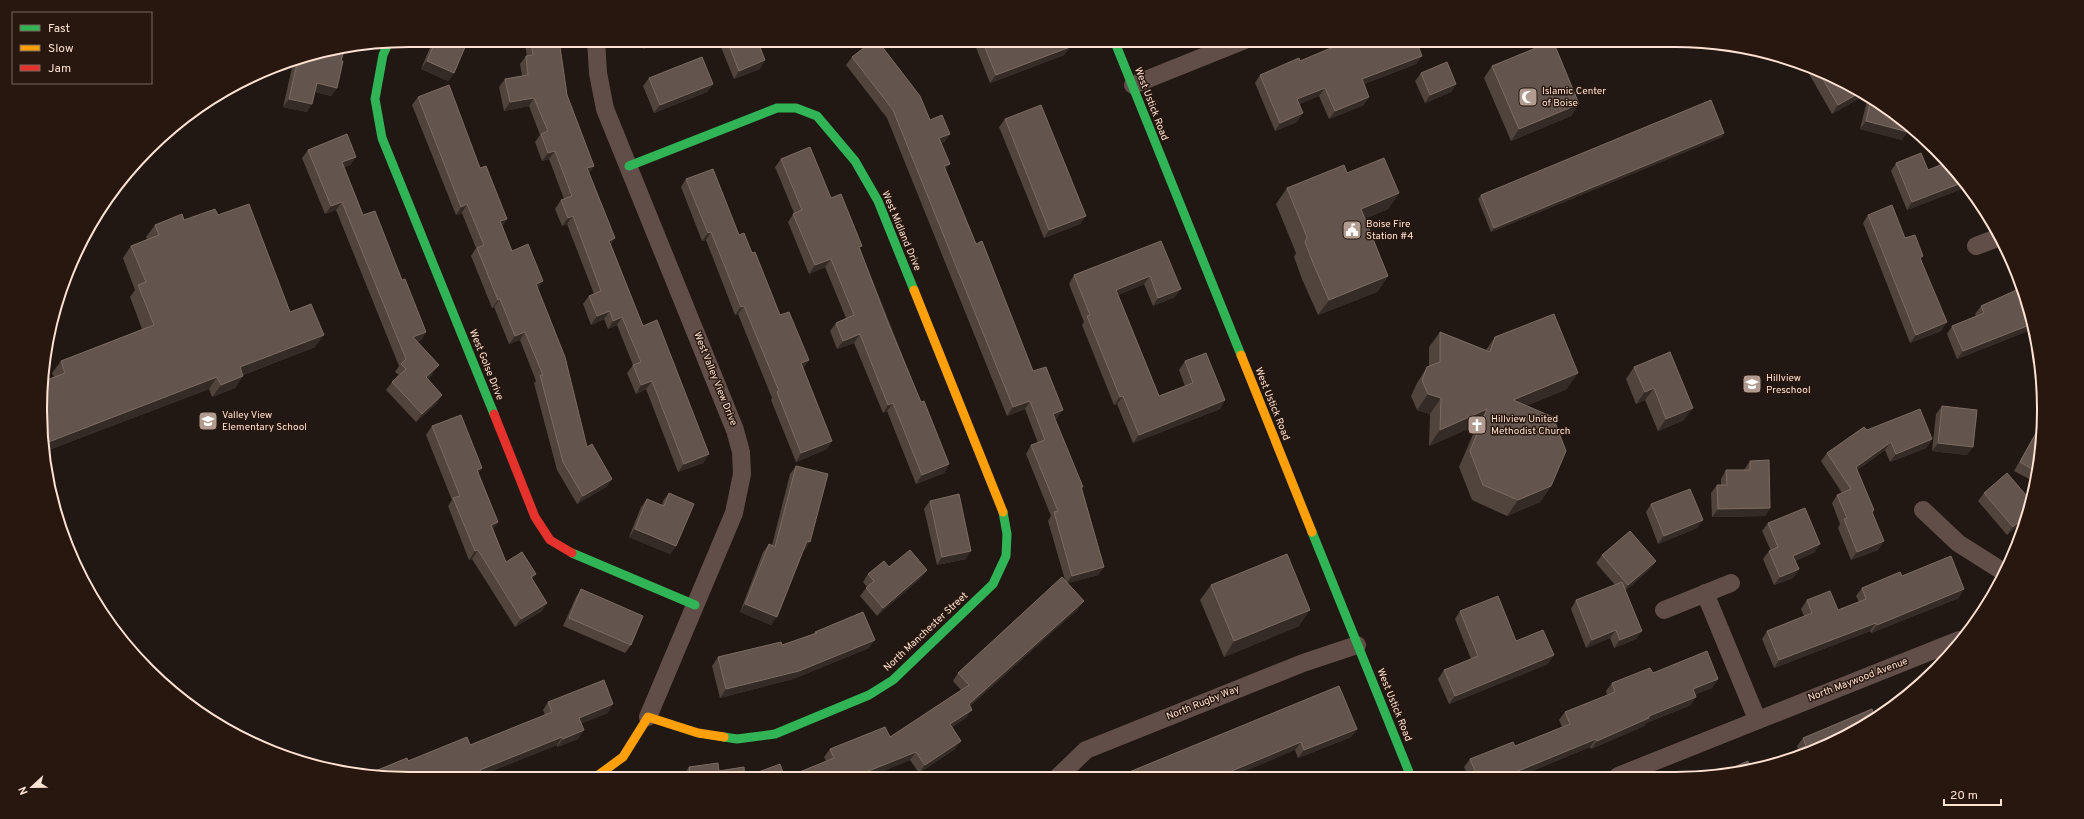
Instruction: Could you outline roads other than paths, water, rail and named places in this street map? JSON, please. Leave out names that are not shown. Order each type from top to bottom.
[{"type":"street","name":"West Valley View Drive","points":[[596,47],[598,72],[605,109],[732,422],[741,452],[742,474],[734,513],[648,717]]},
{"type":"street","name":"West Ustick Road","points":[[1117,47],[1409,772]]},
{"type":"street","points":[[1133,86],[1227,47]]},
{"type":"street","name":"West Golse Drive","points":[[386,48],[383,55],[375,99],[382,138],[535,517],[550,540],[570,552],[695,606]]},
{"type":"street","name":"West Midland Drive","points":[[629,166],[777,108],[796,108],[817,116],[855,161],[878,201],[1004,513],[1007,534],[1006,556]]},
{"type":"street","points":[[1976,246],[1994,239]]},
{"type":"street","points":[[1923,510],[1958,543],[2000,570]]},
{"type":"street","name":"North Manchester Street","points":[[648,717],[698,733],[737,739],[775,734],[869,696],[893,680],[993,584],[1006,556]]},
{"type":"street","points":[[1664,610],[1731,583]]},
{"type":"street","points":[[1705,593],[1757,719]]},
{"type":"street","name":"North Maywood Avenue","points":[[1628,772],[1757,719],[1952,643]]},
{"type":"street","name":"North Rugby Way","points":[[1063,772],[1086,750],[1303,663],[1358,645]]},
{"type":"street","points":[[603,772],[623,757],[648,717]]},
{"type":"place","name":"Islamic Center of Boise","points":[[1528,97]]},
{"type":"place","name":"Boise Fire Station #4","points":[[1352,230]]},
{"type":"place","name":"Hillview Preschool","points":[[1752,384]]},
{"type":"place","name":"Valley View Elementary School","points":[[208,421]]},
{"type":"place","name":"Hillview United Methodist Church","points":[[1477,425]]}]
